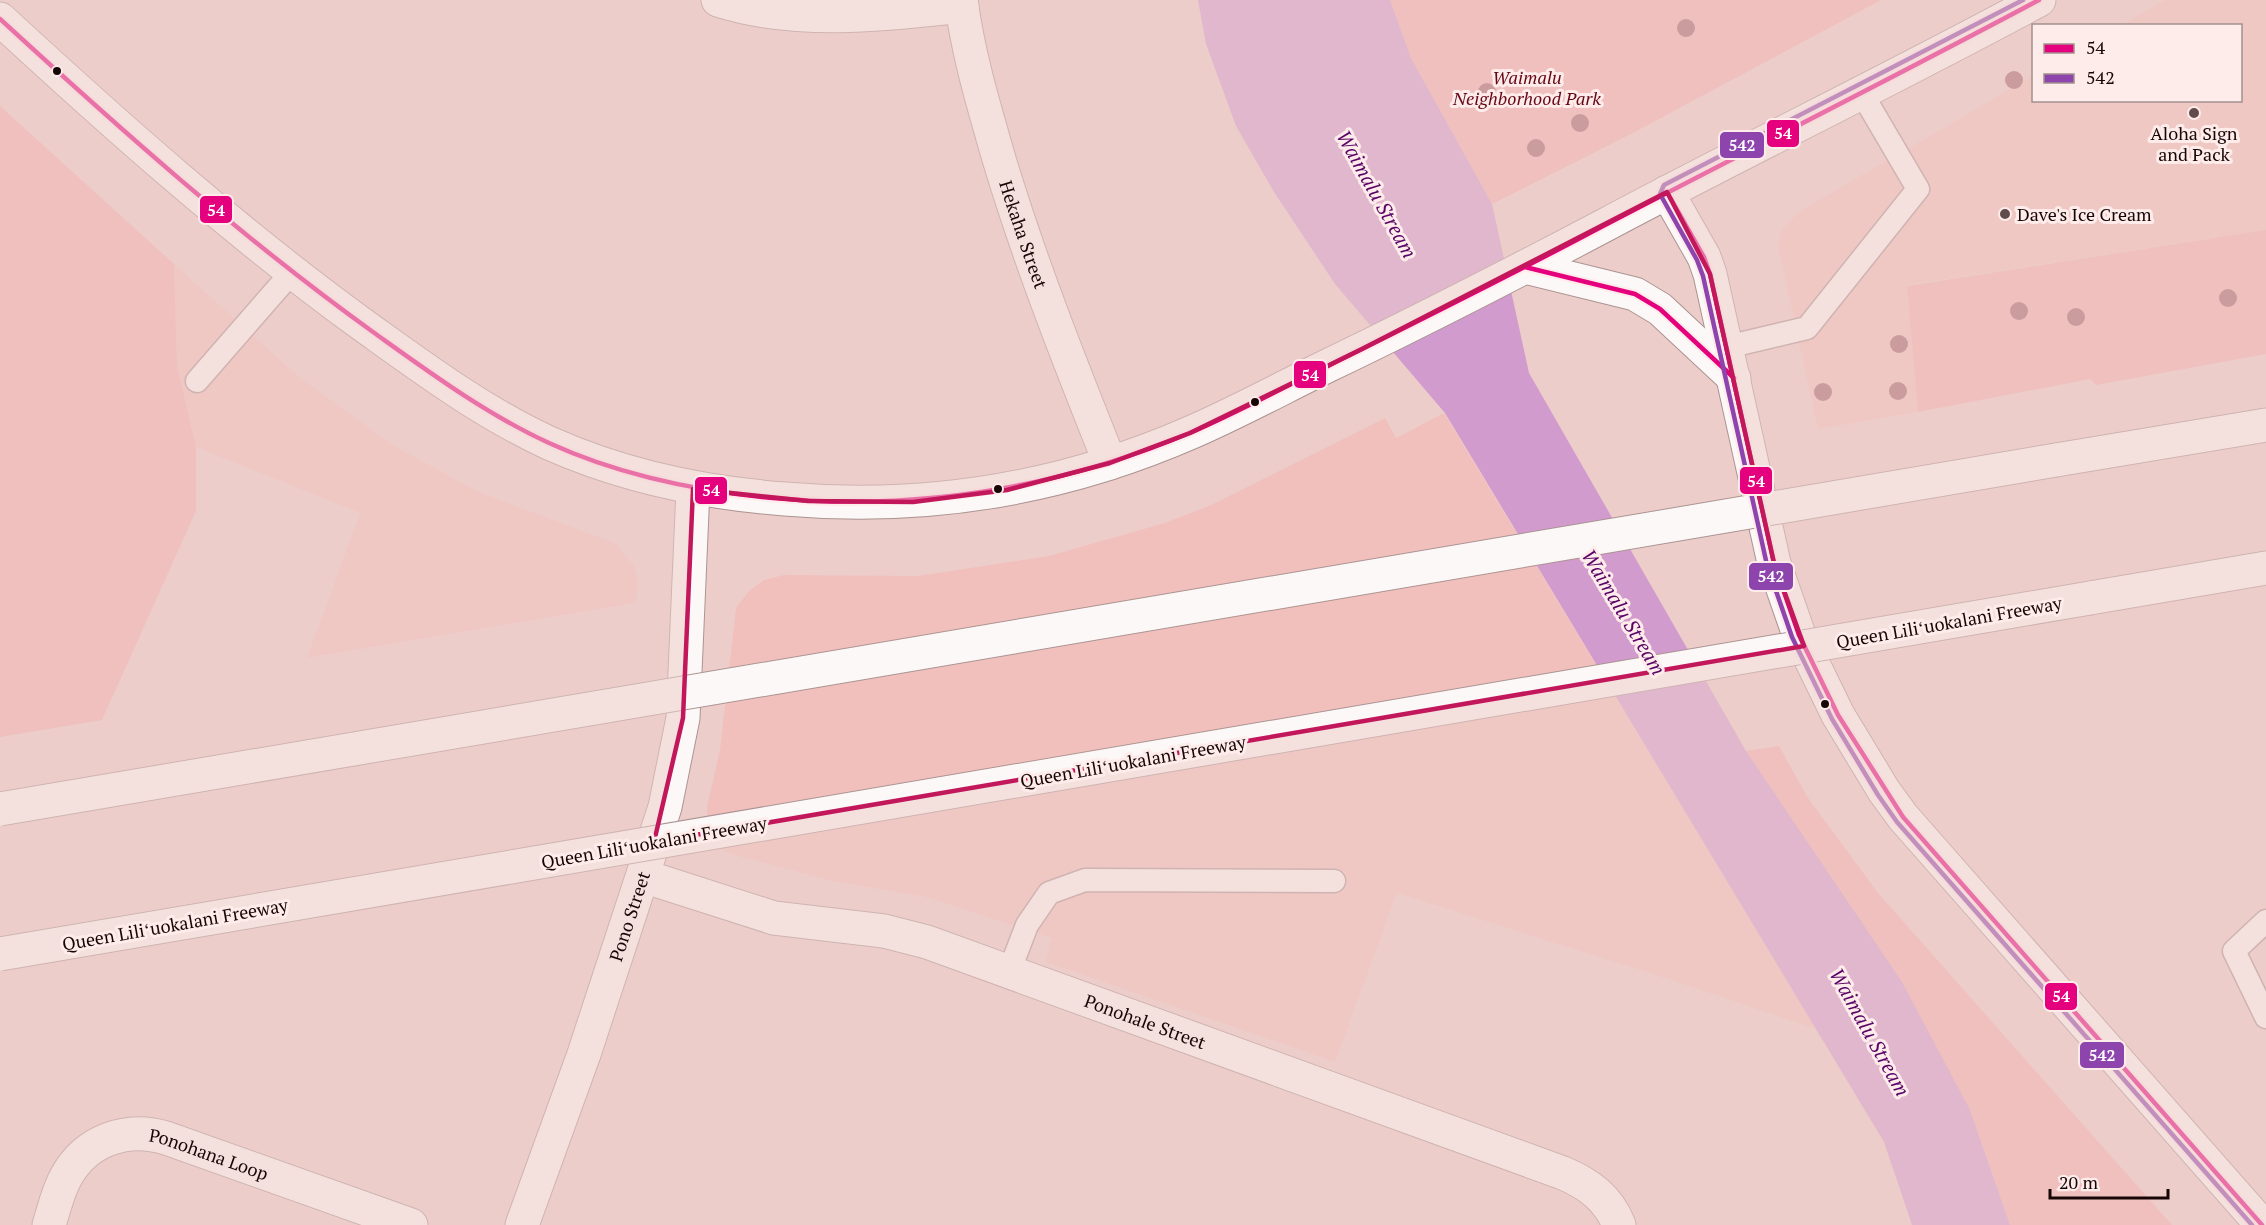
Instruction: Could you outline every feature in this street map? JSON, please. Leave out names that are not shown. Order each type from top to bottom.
[{"type":"main road","points":[[718,0],[759,11],[802,15],[849,15],[961,3]]},
{"type":"main road","points":[[0,19],[158,162],[292,272],[444,383],[497,416],[552,444],[611,466],[693,489],[732,495],[808,501],[913,502],[1007,490],[1110,463],[1190,433],[1525,267],[2039,0]]},
{"type":"main road","name":"Hekaha Street","points":[[961,3],[984,107],[1008,189],[1077,381],[1110,463]]},
{"type":"main road","points":[[1667,192],[1704,257],[1727,346],[1778,573],[1799,635],[1838,715],[1863,759],[1903,818],[2262,1225]]},
{"type":"main road","points":[[1525,267],[1635,294],[1660,309],[1734,378]]},
{"type":"main road","points":[[0,809],[2266,425]]},
{"type":"main road","name":"Pono Street","points":[[522,1225],[584,1054],[664,807],[683,718],[693,489]]},
{"type":"main road","name":"Queen Liliʻuokalani Freeway","points":[[0,954],[2266,568]]},
{"type":"main road","name":"Ponohale Street","points":[[643,876],[774,918],[863,928],[907,937],[1010,972],[1563,1173],[1596,1190],[1619,1225]]},
{"type":"main road","name":"Ponohana Loop","points":[[49,1225],[65,1178],[78,1159],[108,1139],[143,1133],[166,1138],[411,1225]]},
{"type":"lane","points":[[1727,346],[1807,328],[1918,189],[1861,92]]},
{"type":"lane","points":[[197,381],[292,272]]},
{"type":"lane","points":[[1010,972],[1027,925],[1049,894],[1085,880],[1334,880]]},
{"type":"lane","points":[[2266,921],[2234,951],[2266,1017]]},
{"type":"highlighted area","points":[[1667,192],[1710,274],[1774,563],[1804,646],[654,842],[683,718],[693,489],[808,501],[913,502],[1007,490],[1110,463],[1190,433],[1362,349]]},
{"type":"shaded area","points":[[2165,0],[2266,0],[2266,230],[1907,285],[1918,412],[1818,429],[1778,246],[1780,233],[1788,222],[1800,211],[2032,77],[2032,102],[2242,102],[2242,24],[2123,24]]},
{"type":"shaded area","points":[[174,264],[298,376],[391,444],[479,492],[617,544],[634,566],[638,580],[636,603],[307,658],[360,513],[196,447],[177,366]]},
{"type":"shaded area","points":[[1444,413],[1816,1029],[1647,972],[1397,893],[1335,1062],[1046,962],[1052,938],[926,897],[832,881],[727,853],[708,841],[707,807],[720,750],[736,608],[749,591],[764,580],[784,575],[918,576],[1049,556],[1165,523],[1211,505],[1385,418],[1396,438]]},
{"type":"green space","name":"Waimalu Neighborhood Park","points":[[1390,0],[1881,0],[1631,134],[1492,204],[1411,58]]},
{"type":"green space","points":[[0,106],[174,264],[177,366],[196,447],[196,511],[102,720],[0,737]]},
{"type":"green space","points":[[2266,230],[2266,354],[2096,385],[2090,379],[1918,412],[1907,286]]},
{"type":"green space","points":[[1779,746],[1808,798],[1878,893],[2172,1225],[2010,1225],[1970,1110],[1746,751]]},
{"type":"water","name":"Waimalu Stream","points":[[1198,0],[1390,0],[1411,58],[1492,204],[1529,373],[1746,751],[1902,982],[1970,1110],[2010,1225],[1912,1225],[1884,1142],[1445,413],[1335,284],[1274,192],[1236,126],[1206,44]]},
{"type":"transit line","name":"542","points":[[2023,0],[1664,185],[1660,194],[1697,260],[1703,276],[1767,565],[1792,637],[1832,719],[1897,822],[2252,1225]]},
{"type":"transit line","name":"54","points":[[0,19],[182,181],[324,296],[458,392],[526,432],[603,464],[630,473],[687,486],[773,498],[881,501],[934,498],[1039,481],[1091,468],[1192,432],[1490,285],[2039,0]]},
{"type":"transit line","name":"54","points":[[1667,192],[1704,257],[1710,274],[1774,563],[1799,635],[1838,715],[1903,817],[2262,1225]]},
{"type":"transit line","name":"54","points":[[1525,267],[1635,294],[1660,309],[1734,378]]},
{"type":"place","name":"Aloha Sign and Pack","points":[[2194,113]]},
{"type":"place","name":"Dave's Ice Cream","points":[[2005,214]]}]
